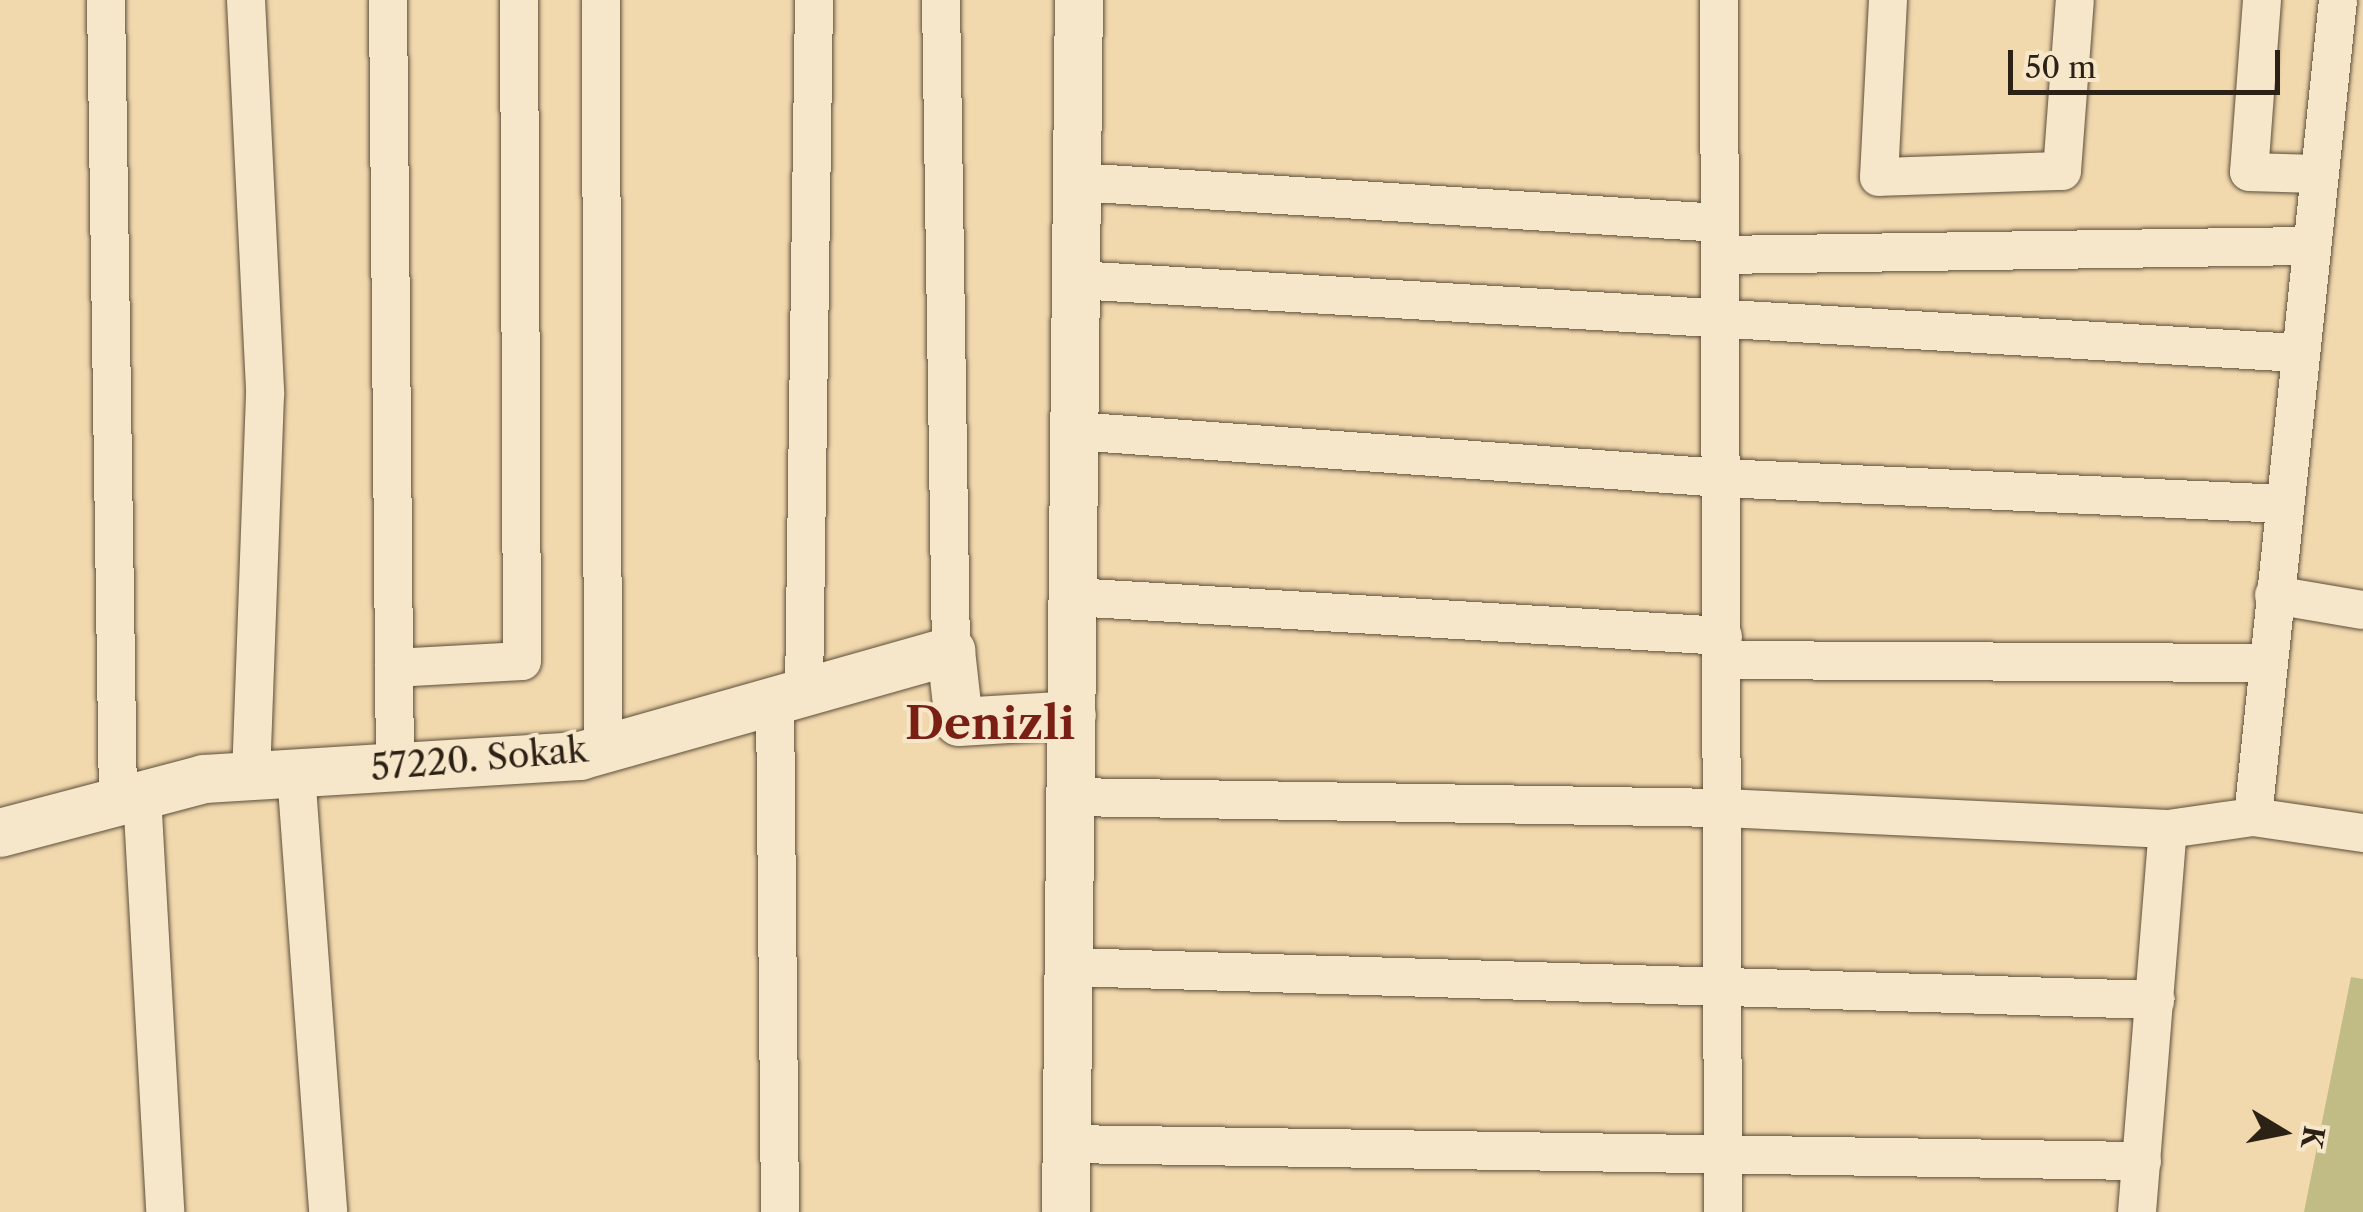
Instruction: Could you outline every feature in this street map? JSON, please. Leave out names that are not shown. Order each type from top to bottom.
[{"type":"street","points":[[106,0],[130,798],[165,1212]]},
{"type":"street","points":[[246,0],[265,395],[274,774],[328,1212]]},
{"type":"street","points":[[388,0],[395,767]]},
{"type":"street","points":[[394,668],[522,661],[519,0]]},
{"type":"street","points":[[601,0],[602,749]]},
{"type":"street","points":[[780,1212],[789,695],[814,0]]},
{"type":"street","points":[[940,0],[951,650],[959,722],[1072,715]]},
{"type":"street","points":[[1066,1212],[1079,0]]},
{"type":"street","points":[[1718,0],[1723,1212]]},
{"type":"street","points":[[1888,0],[1879,177],[2062,171],[2074,0]]},
{"type":"street","points":[[2262,0],[2249,172],[2318,174]]},
{"type":"street","points":[[2253,817],[2309,246],[2338,0]]},
{"type":"street","points":[[1077,182],[1720,239],[2309,246]]},
{"type":"street","points":[[1076,280],[1721,325],[2298,353]]},
{"type":"street","points":[[1074,431],[1722,478],[2283,504]]},
{"type":"street","points":[[2274,595],[2363,610]]},
{"type":"street","points":[[1073,597],[1723,648],[2268,663]]},
{"type":"street","name":"57220. Sokak","points":[[0,833],[130,798],[274,774],[602,749],[951,650]]},
{"type":"street","points":[[1071,797],[1724,808],[2168,828],[2253,817],[2363,833]]},
{"type":"street","points":[[2138,1212],[2168,828]]},
{"type":"street","points":[[1069,967],[1725,982],[2154,1000]]},
{"type":"street","points":[[1067,1144],[1724,1151],[2142,1162]]},
{"type":"shaded area","points":[[2351,977],[2363,979],[2363,1212],[2304,1212]]},
{"type":"district","name":"Denizli","points":[[990,724]]}]
